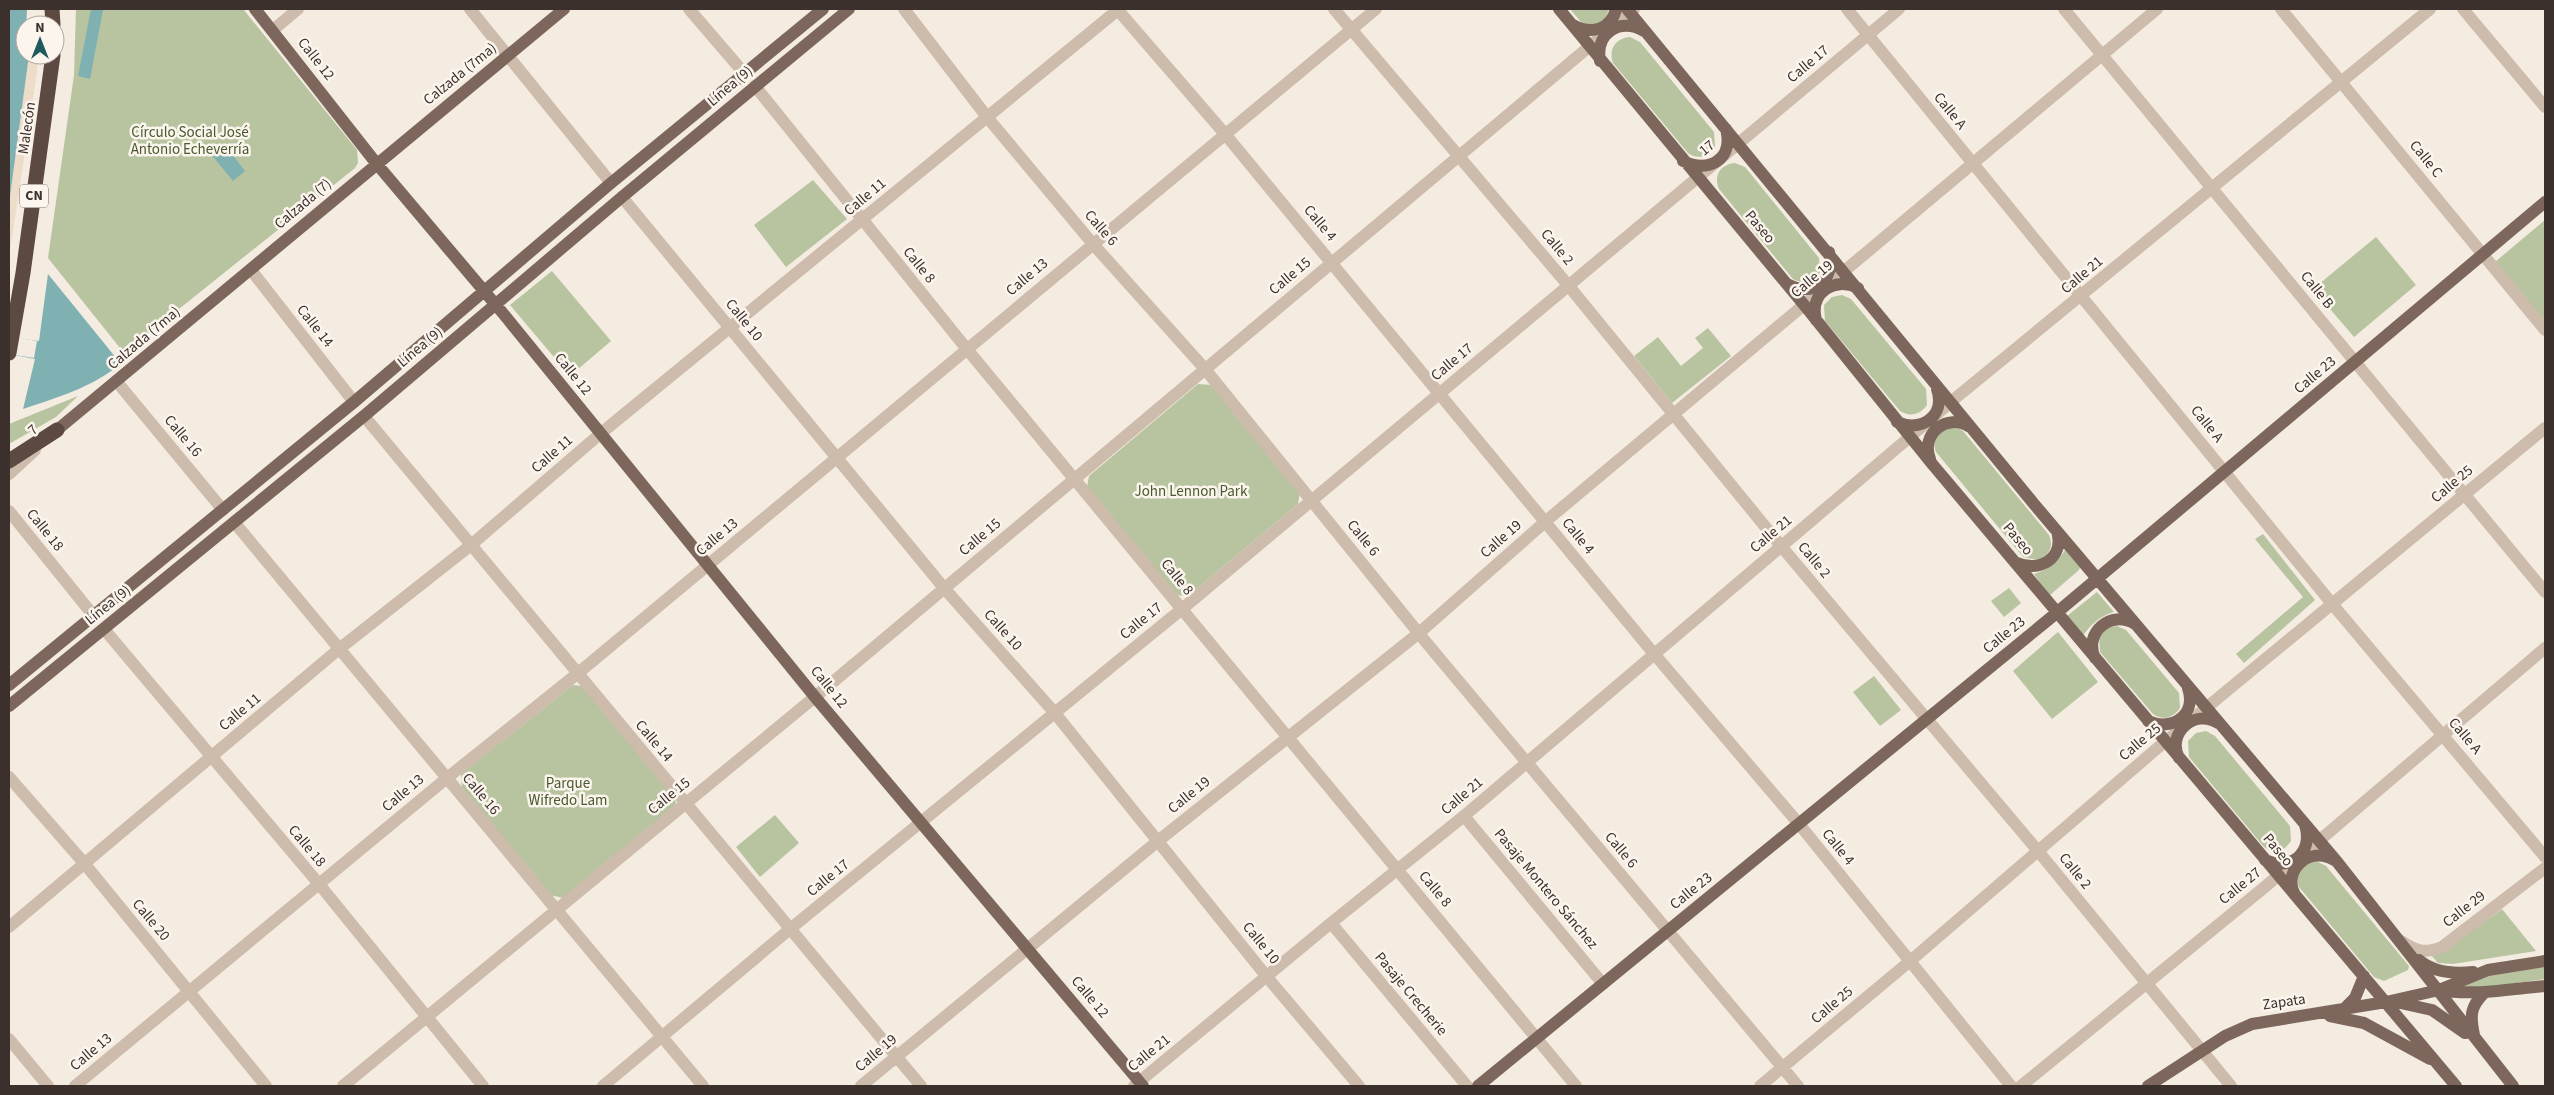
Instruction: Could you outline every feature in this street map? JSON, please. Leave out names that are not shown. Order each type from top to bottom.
[{"type":"highway","name":"Malecón","points":[[9,353],[48,104],[52,65]]},
{"type":"highway","points":[[9,461],[57,430]]},
{"type":"main road","name":"Calle 12","points":[[255,9],[376,163],[484,291],[815,697],[1028,948],[1139,1085]]},
{"type":"main road","name":"Calzada (7ma)","points":[[376,163],[564,9]]},
{"type":"main road","name":"Línea (9)","points":[[9,685],[354,402],[611,183],[823,9]]},
{"type":"main road","name":"Línea (9)","points":[[9,706],[364,416],[622,197],[849,9]]},
{"type":"main road","name":"Paseo","points":[[1559,9],[1600,61],[1805,306],[1932,465],[2016,562],[2164,742],[2456,1086]]},
{"type":"main road","points":[[1573,26],[1590,31],[1599,30],[1612,19],[1616,9]]},
{"type":"main road","points":[[1630,10],[1644,31],[1829,252],[1950,403],[2187,687],[2338,863],[2513,1086]]},
{"type":"main road","points":[[1600,61],[1600,44],[1609,31],[1627,24],[1644,31]]},
{"type":"main road","points":[[1683,161],[1701,167],[1718,161],[1727,146],[1726,129]]},
{"type":"main road","name":"Calzada (7)","points":[[251,270],[376,163]]},
{"type":"main road","name":"Calle 23","points":[[1478,1086],[2057,612],[2356,363],[2545,202]]},
{"type":"main road","points":[[1787,284],[1804,290],[1813,289],[1820,284],[1830,270],[1829,252]]},
{"type":"main road","name":"Calzada (7ma)","points":[[57,430],[251,270]]},
{"type":"main road","points":[[1817,322],[1815,304],[1824,289],[1841,283],[1858,288]]},
{"type":"main road","points":[[1897,422],[1914,426],[1931,420],[1939,404],[1937,387]]},
{"type":"main road","points":[[1932,465],[1927,449],[1932,434],[1937,428],[1952,422],[1967,425],[1974,430]]},
{"type":"main road","points":[[2016,562],[2032,567],[2049,561],[2058,546],[2057,529]]},
{"type":"main road","points":[[2097,662],[2092,646],[2096,631],[2102,625],[2116,619],[2124,619],[2138,627]]},
{"type":"main road","points":[[2148,722],[2165,726],[2181,719],[2190,704],[2187,687]]},
{"type":"main road","points":[[2181,762],[2176,745],[2177,738],[2186,724],[2200,718],[2208,719],[2222,726]]},
{"type":"main road","points":[[2265,860],[2282,865],[2299,858],[2308,843],[2305,826]]},
{"type":"main road","points":[[2297,899],[2291,882],[2296,867],[2301,861],[2316,855],[2332,858],[2338,863]]},
{"type":"main road","points":[[2398,939],[2428,968],[2454,972],[2488,970]]},
{"type":"main road","name":"Zapata","points":[[2148,1086],[2225,1036],[2252,1024],[2386,1002],[2438,990],[2488,970],[2545,961]]},
{"type":"main road","points":[[2343,1010],[2355,998],[2364,976]]},
{"type":"main road","name":"Zapata","points":[[2438,990],[2455,993],[2484,992],[2545,986]]},
{"type":"main road","points":[[2475,1040],[2470,1019],[2472,1007],[2484,992]]},
{"type":"main road","points":[[2386,1002],[2432,1010],[2475,1040]]},
{"type":"main road","points":[[2314,1014],[2342,1017],[2364,1023],[2437,1062]]},
{"type":"street","points":[[272,30],[298,9]]},
{"type":"street","points":[[470,9],[509,54],[611,183]]},
{"type":"street","points":[[689,9],[744,73]]},
{"type":"street","name":"Calle 6","points":[[904,9],[987,117],[1093,244],[1205,369],[1418,633],[1798,1086]]},
{"type":"street","name":"Calle 11","points":[[9,927],[339,649],[472,545],[600,434],[862,221],[1118,9]]},
{"type":"street","name":"Calle 4","points":[[1118,9],[1332,262],[1654,654],[1799,824],[2011,1086]]},
{"type":"street","name":"Calle 2","points":[[1334,9],[1459,155],[1673,416],[2038,851],[2231,1086]]},
{"type":"street","name":"Calle 13","points":[[75,1086],[447,778],[577,674],[836,459],[966,348],[1376,9]]},
{"type":"street","name":"Calle A","points":[[1847,9],[2332,605],[2545,857]]},
{"type":"street","name":"Calle 17","points":[[1738,144],[1899,9]]},
{"type":"street","name":"Calle B","points":[[2064,9],[2545,592]]},
{"type":"street","name":"Calle 19","points":[[861,1086],[1158,841],[1418,633],[1546,521],[1805,306],[1972,163],[2157,9]]},
{"type":"street","name":"Calle C","points":[[2281,9],[2545,330]]},
{"type":"street","name":"Calle 21","points":[[1139,1085],[1330,923],[1464,816],[1910,436],[2430,9]]},
{"type":"street","points":[[2463,9],[2545,107]]},
{"type":"street","name":"Calle 15","points":[[343,1086],[815,697],[1609,31],[1630,10]]},
{"type":"street","name":"Calle 8","points":[[755,86],[966,348],[1576,1086]]},
{"type":"street","name":"17","points":[[1697,178],[1738,144]]},
{"type":"street","name":"Calle 17","points":[[602,1086],[790,929],[1182,609],[1697,178]]},
{"type":"street","name":"Calle 10","points":[[622,197],[944,588],[1054,712],[1267,977],[1359,1086]]},
{"type":"street","name":"Calle 14","points":[[251,270],[354,402]]},
{"type":"street","name":"Calle 16","points":[[117,382],[223,510]]},
{"type":"street","name":"Calle 14","points":[[364,416],[921,1086]]},
{"type":"street","name":"Calle 25","points":[[1760,1086],[1909,962],[2164,742],[2545,428]]},
{"type":"street","name":"7","points":[[9,474],[57,430]]},
{"type":"street","name":"Calle 18","points":[[9,511],[93,615]]},
{"type":"street","name":"Calle 16","points":[[234,522],[702,1086]]},
{"type":"street","name":"Calle 18","points":[[104,629],[319,884],[483,1086]]},
{"type":"street","name":"Calle 27","points":[[2021,1086],[2278,876],[2545,648]]},
{"type":"street","name":"Calle 20","points":[[9,777],[84,863],[266,1086]]},
{"type":"street","name":"Pasaje Montero Sánchez","points":[[1464,816],[1603,984]]},
{"type":"street","name":"Calle 29","points":[[2398,939],[2416,950],[2427,952],[2442,947],[2545,868]]},
{"type":"street","name":"Pasaje Crecherie","points":[[1330,923],[1467,1086]]},
{"type":"street","points":[[9,1039],[48,1086]]},
{"type":"green space","name":"Círculo Social José Antonio Echeverría","points":[[76,9],[243,9],[357,150],[358,163],[355,168],[124,353],[48,258],[74,75]]},
{"type":"green space","points":[[1570,9],[1609,9],[1605,20],[1591,26],[1581,22]]},
{"type":"green space","points":[[1630,37],[1640,42],[1714,132],[1715,147],[1706,155],[1699,157],[1688,153],[1613,63],[1612,49],[1614,45]]},
{"type":"green space","points":[[1735,163],[1745,167],[1819,258],[1820,273],[1815,279],[1805,282],[1793,279],[1719,189],[1717,179],[1720,171],[1722,168]]},
{"type":"green space","points":[[813,180],[847,219],[786,267],[754,225]]},
{"type":"green space","points":[[2545,220],[2545,321],[2495,262]]},
{"type":"green space","points":[[2376,237],[2416,285],[2354,337],[2313,289]]},
{"type":"green space","points":[[552,271],[611,341],[570,376],[510,305]]},
{"type":"green space","points":[[1842,295],[1851,299],[1926,389],[1927,405],[1918,413],[1911,414],[1900,411],[1825,321],[1824,305],[1832,297]]},
{"type":"green space","points":[[1708,328],[1731,356],[1672,403],[1634,356],[1658,337],[1681,366],[1703,348],[1695,338]]},
{"type":"green space","name":"John Lennon Park","points":[[1198,384],[1212,385],[1300,492],[1298,504],[1188,596],[1174,595],[1087,487],[1089,476]]},
{"type":"green space","points":[[78,396],[56,417],[9,444],[9,424]]},
{"type":"green space","points":[[1943,428],[1958,428],[1963,431],[2049,535],[2051,547],[2045,555],[2038,560],[2023,557],[1936,452],[1935,439]]},
{"type":"green space","points":[[2263,534],[2315,600],[2244,663],[2236,654],[2303,597],[2255,539]]},
{"type":"green space","points":[[2065,550],[2080,567],[2079,570],[2050,595],[2047,594],[2034,574],[2052,565]]},
{"type":"green space","points":[[2009,588],[2021,603],[2004,617],[1991,601]]},
{"type":"green space","points":[[2097,592],[2114,612],[2096,622],[2082,637],[2067,616]]},
{"type":"green space","points":[[2117,626],[2126,630],[2179,693],[2180,708],[2171,716],[2164,718],[2153,714],[2100,652],[2099,636],[2106,628]]},
{"type":"green space","points":[[2058,632],[2098,682],[2052,719],[2013,671]]},
{"type":"green space","points":[[1874,676],[1901,710],[1880,726],[1853,692]]},
{"type":"green space","name":"Parque Wifredo Lam","points":[[573,685],[582,686],[675,796],[676,806],[563,898],[550,895],[462,788],[461,774]]},
{"type":"green space","points":[[2206,731],[2215,736],[2290,826],[2291,841],[2282,850],[2271,851],[2264,847],[2189,757],[2188,741],[2196,733]]},
{"type":"green space","points":[[775,815],[799,843],[760,877],[736,847]]},
{"type":"green space","points":[[2316,861],[2326,866],[2409,966],[2408,970],[2384,981],[2374,977],[2299,887],[2297,881],[2298,873],[2303,867]]},
{"type":"green space","points":[[2502,909],[2536,951],[2453,964],[2438,963],[2431,955],[2441,953]]},
{"type":"green space","points":[[2545,967],[2545,979],[2488,987],[2455,988],[2488,974]]},
{"type":"shaded area","points":[[28,65],[37,65],[9,257],[9,204]]},
{"type":"water","points":[[9,9],[27,9],[27,15],[15,15],[15,65],[28,65],[9,204]]},
{"type":"water","points":[[91,9],[103,10],[90,79],[78,76]]},
{"type":"water","points":[[224,144],[245,171],[233,181],[211,154]]},
{"type":"water","points":[[48,274],[121,364],[86,386],[23,409],[35,359],[9,354],[9,337],[39,341]]},
{"type":"pier","points":[[9,336],[37,341],[34,358],[9,354]]}]
